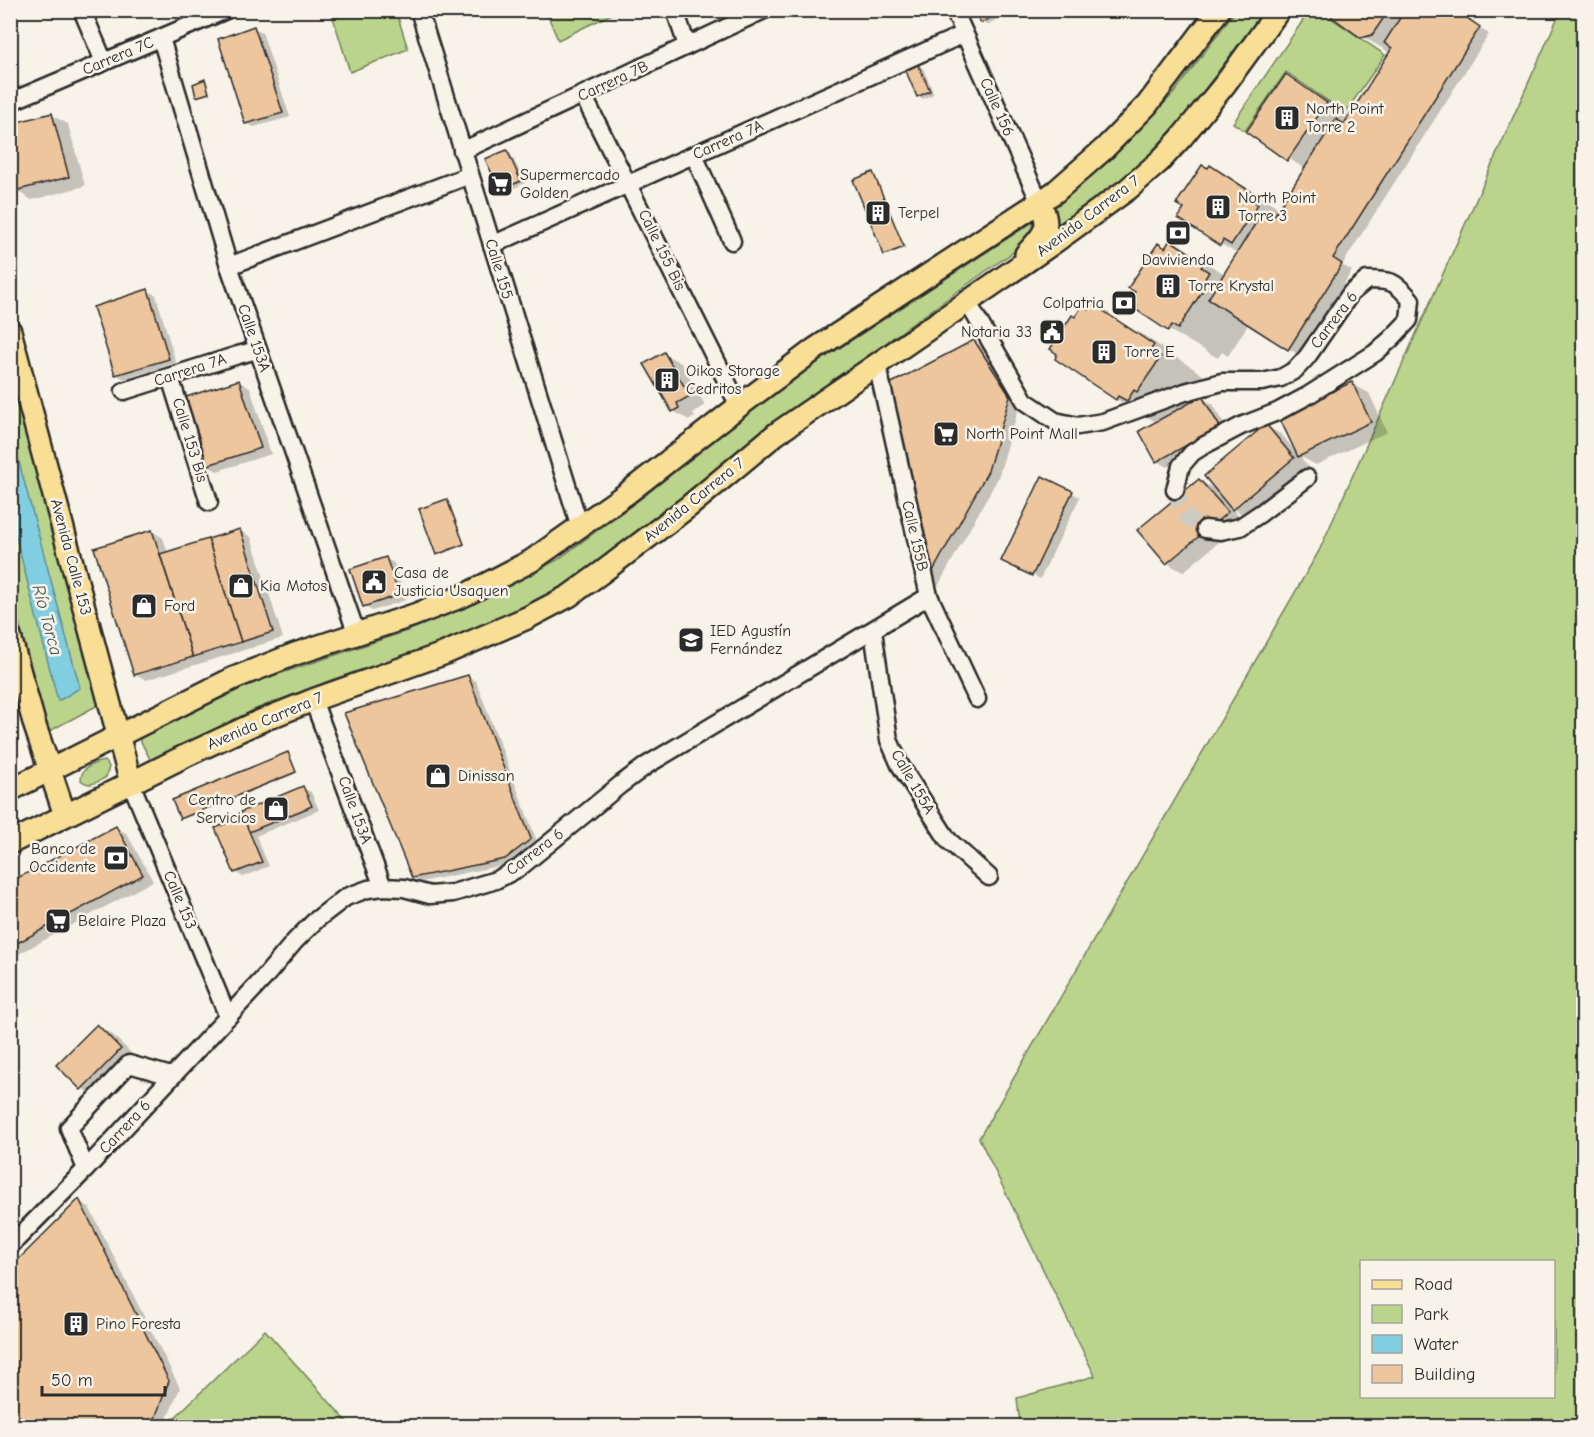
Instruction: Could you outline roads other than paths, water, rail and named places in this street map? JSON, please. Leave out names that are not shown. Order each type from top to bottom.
[{"type":"main road","points":[[10,790],[234,678],[295,654],[357,635],[463,596],[531,561],[626,494],[815,349],[1040,203],[1080,171],[1147,105],[1219,10]]},
{"type":"main road","name":"Avenida Carrera 7","points":[[10,843],[228,736],[313,700],[443,654],[527,618],[569,596],[688,507],[776,434],[968,303],[1128,189],[1160,161],[1181,138],[1225,84],[1279,10]]},
{"type":"main road","points":[[992,285],[1041,238],[1046,226],[1046,215],[1040,203]]},
{"type":"main road","name":"Avenida Calle 153","points":[[10,331],[131,783]]},
{"type":"main road","points":[[10,637],[29,707],[65,815]]},
{"type":"street","points":[[82,10],[104,62]]},
{"type":"street","name":"Carrera 7C","points":[[10,102],[226,10]]},
{"type":"street","name":"Calle 155","points":[[419,10],[580,527]]},
{"type":"street","points":[[675,10],[687,46]]},
{"type":"street","name":"Carrera 7B","points":[[462,151],[764,10]]},
{"type":"street","name":"Calle 156","points":[[954,10],[1040,203]]},
{"type":"street","name":"Carrera 7A","points":[[492,245],[964,34]]},
{"type":"street","name":"Calle 153A","points":[[161,38],[229,266],[357,635]]},
{"type":"street","name":"Calle 155 Bis","points":[[583,95],[739,406]]},
{"type":"street","points":[[694,155],[732,241]]},
{"type":"street","points":[[229,266],[470,175]]},
{"type":"street","name":"Carrera 6","points":[[968,303],[1025,401],[1055,421],[1078,426],[1103,422],[1185,392],[1222,382],[1262,382],[1281,378],[1295,370],[1307,357],[1352,293],[1367,280],[1381,280],[1399,285],[1411,300],[1409,320],[1392,339],[1375,353],[1307,396],[1277,412],[1241,426],[1192,453],[1181,466],[1175,490]]},
{"type":"street","name":"Carrera 7A","points":[[124,391],[257,350]]},
{"type":"street","name":"Calle 155B","points":[[877,364],[929,596],[976,699]]},
{"type":"street","name":"Calle 153 Bis","points":[[170,377],[209,502]]},
{"type":"street","points":[[1205,529],[1221,531],[1240,527],[1307,478]]},
{"type":"street","name":"Carrera 6","points":[[10,1246],[86,1169],[263,979],[295,941],[316,920],[346,897],[383,887],[404,888],[430,895],[453,893],[495,880],[519,868],[620,785],[648,765],[929,596]]},
{"type":"street","name":"Calle 155A","points":[[873,631],[889,740],[900,765],[948,840],[989,877]]},
{"type":"street","name":"Calle 153A","points":[[313,700],[383,887]]},
{"type":"street","name":"Calle 153","points":[[131,783],[228,1017]]},
{"type":"street","points":[[86,1169],[69,1128],[129,1064],[171,1076]]},
{"type":"water","name":"Río Torca","points":[[10,429],[80,688],[58,701],[11,518]]},
{"type":"tunnel","points":[[1175,490],[1188,518],[1205,529]]},
{"type":"place","name":"North Point Torre 2","points":[[1287,118]]},
{"type":"place","name":"Supermercado Golden","points":[[500,184]]},
{"type":"place","name":"North Point Torre 3","points":[[1218,207]]},
{"type":"place","name":"Terpel","points":[[878,213]]},
{"type":"place","name":"Davivienda","points":[[1178,233]]},
{"type":"place","name":"Torre Krystal","points":[[1168,286]]},
{"type":"place","name":"Colpatria","points":[[1124,303]]},
{"type":"place","name":"Notaria 33","points":[[1052,332]]},
{"type":"place","name":"Torre E","points":[[1104,352]]},
{"type":"place","name":"Oikos Storage Cedritos","points":[[667,380]]},
{"type":"place","name":"North Point Mall","points":[[946,434]]},
{"type":"place","name":"Casa de Justicia Usaquen","points":[[374,582]]},
{"type":"place","name":"Kia Motos","points":[[241,586]]},
{"type":"place","name":"Ford","points":[[144,606]]},
{"type":"place","name":"IED Agustín Fernández","points":[[691,640]]},
{"type":"place","name":"Dinissan","points":[[438,776]]},
{"type":"place","name":"Centro de Servicios","points":[[276,809]]},
{"type":"place","name":"Banco de Occidente","points":[[116,858]]},
{"type":"place","name":"Belaire Plaza","points":[[58,921]]},
{"type":"place","name":"Pino Foresta","points":[[76,1324]]}]
